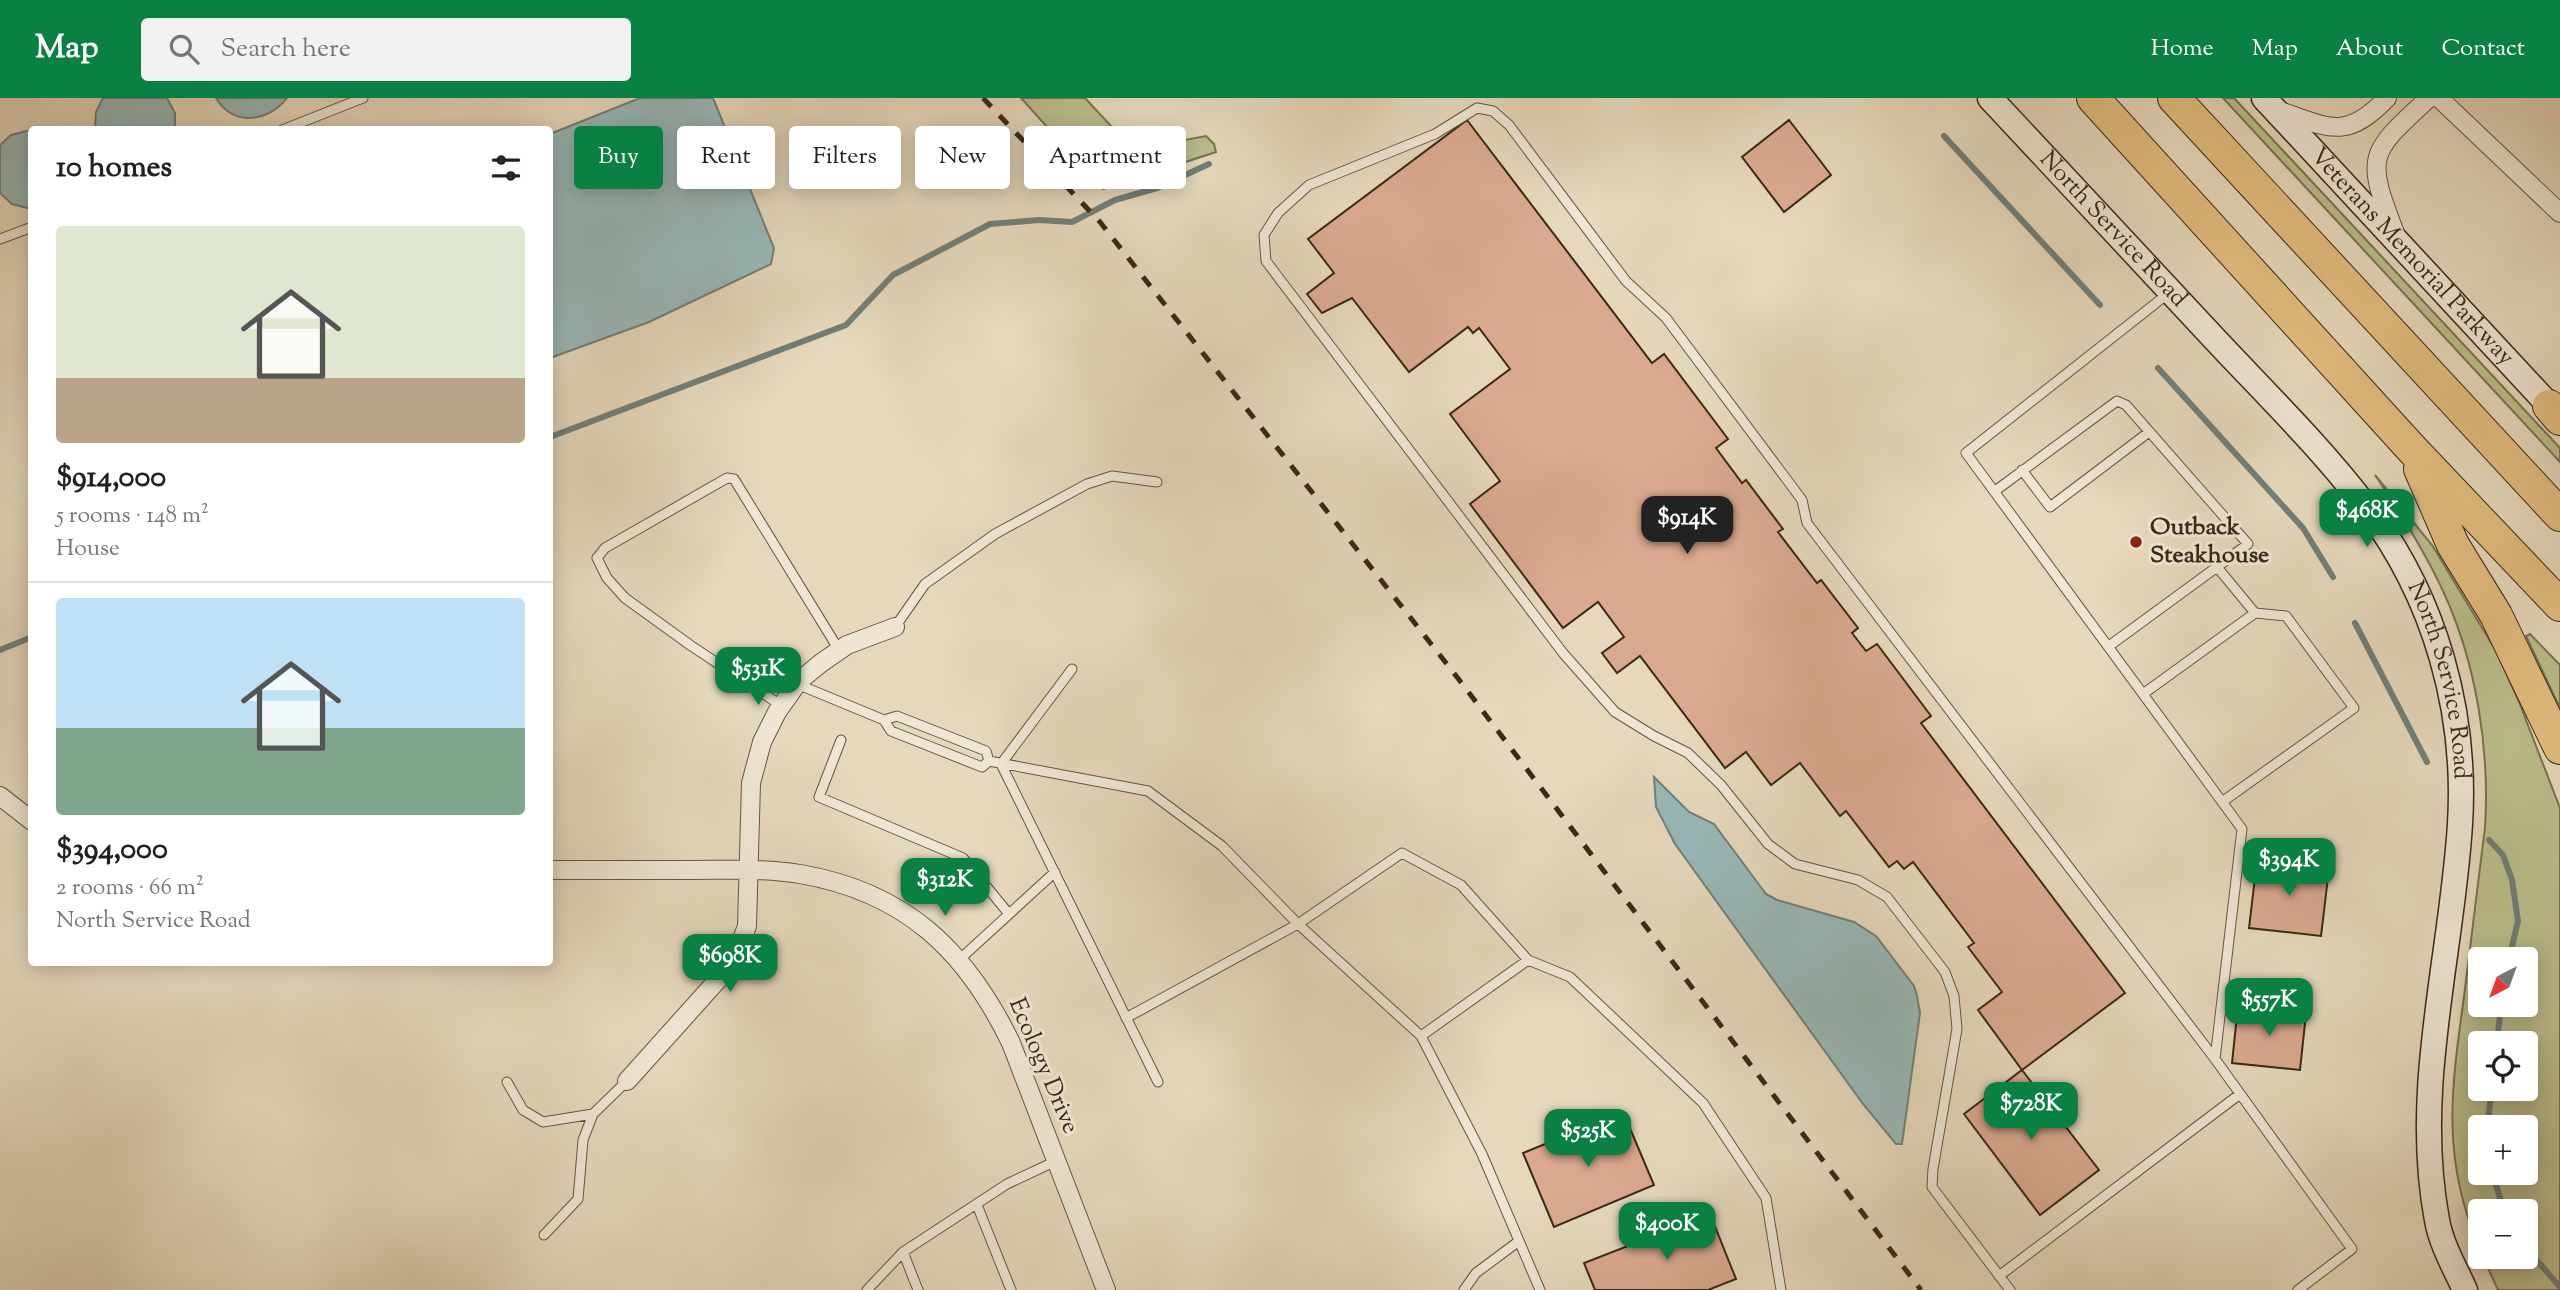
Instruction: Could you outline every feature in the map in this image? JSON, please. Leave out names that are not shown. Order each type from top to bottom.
[{"type":"highway","points":[[2093,98],[2411,448],[2560,605]]},
{"type":"highway","points":[[2174,98],[2560,515]]},
{"type":"highway","points":[[2411,448],[2453,545],[2496,615],[2560,748]]},
{"type":"street","name":"North Service Road","points":[[1990,98],[2305,437],[2367,508],[2400,559],[2430,620],[2449,681],[2460,752],[2460,822],[2452,912],[2431,1073],[2429,1156],[2437,1224],[2465,1290]]},
{"type":"street","points":[[2268,103],[2329,127],[2342,127],[2360,122],[2387,98]]},
{"type":"street","points":[[2398,243],[2377,187],[2375,162],[2384,142],[2429,98]]},
{"type":"street","points":[[2439,98],[2560,214]]},
{"type":"street","name":"Veterans Memorial Parkway","points":[[2268,103],[2557,414]]},
{"type":"street","points":[[627,1081],[723,974],[737,953],[747,926],[751,783],[762,742],[782,706],[797,684],[839,650],[895,627]]},
{"type":"street","points":[[0,796],[28,818]]},
{"type":"street","name":"Ecology Drive","points":[[553,870],[750,870],[799,873],[868,893],[901,911],[932,933],[982,988],[1011,1043],[1107,1290]]},
{"type":"lane","points":[[292,126],[363,98]]},
{"type":"lane","points":[[2010,1290],[1933,1187],[1933,1169],[1957,1028],[1954,996],[1945,971],[1887,897],[1858,880],[1795,864],[1768,844],[1721,785],[1688,753],[1615,712],[1555,642],[1266,261],[1264,235],[1278,213],[1309,185],[1435,135],[1477,108],[1493,111],[1509,125],[1626,281],[1666,318],[1802,500],[1807,523],[2215,1059],[2352,1249],[2298,1290]]},
{"type":"lane","points":[[0,239],[28,228]]},
{"type":"lane","points":[[2170,292],[1966,453],[2242,829],[2215,1059]]},
{"type":"lane","points":[[1995,491],[2117,401],[2126,405],[2248,544],[2109,646]]},
{"type":"lane","points":[[2021,470],[2050,507],[2149,432]]},
{"type":"lane","points":[[895,627],[925,584],[995,534],[1087,484],[1112,476],[1157,482]]},
{"type":"lane","points":[[782,706],[625,598],[607,578],[597,558],[605,548],[727,478],[734,479],[839,650]]},
{"type":"lane","points":[[2217,567],[2255,613]]},
{"type":"lane","points":[[2143,694],[2255,613],[2286,616],[2354,708],[2222,802]]},
{"type":"lane","points":[[1001,764],[1072,668]]},
{"type":"lane","points":[[797,684],[884,720],[891,731],[982,767],[989,761]]},
{"type":"lane","points":[[884,720],[897,716],[986,751],[989,761]]},
{"type":"lane","points":[[841,740],[819,797],[963,858],[1009,914]]},
{"type":"lane","points":[[989,761],[1148,791],[1222,846],[1298,924],[1421,1035],[1482,1154],[1540,1290]]},
{"type":"lane","points":[[1001,764],[1158,1082]]},
{"type":"lane","points":[[1126,1018],[1298,924],[1402,853],[1461,886],[1528,960],[1570,977],[1703,1103],[1766,1198],[1781,1290]]},
{"type":"lane","points":[[959,960],[1055,872]]},
{"type":"lane","points":[[1421,1035],[1528,960]]},
{"type":"lane","points":[[544,1235],[578,1199],[583,1140],[593,1114],[627,1081]]},
{"type":"lane","points":[[507,1082],[523,1110],[543,1122],[593,1114]]},
{"type":"lane","points":[[1999,1276],[2240,1094]]},
{"type":"lane","points":[[867,1290],[903,1252],[1007,1184],[1056,1161]]},
{"type":"lane","points":[[977,1205],[1011,1290]]},
{"type":"lane","points":[[1464,1290],[1476,1273],[1519,1241]]},
{"type":"lane","points":[[903,1252],[918,1290]]},
{"type":"green space","points":[[1021,98],[1085,98],[1111,126],[1046,126]]},
{"type":"green space","points":[[2223,98],[2234,98],[2560,448],[2560,462]]},
{"type":"green space","points":[[1206,136],[1214,144],[1216,152],[1186,162],[1186,140]]},
{"type":"green space","points":[[2375,475],[2432,545],[2496,651],[2560,808],[2560,1290],[2498,1290],[2488,1269],[2538,1269],[2538,1199],[2468,1199],[2468,1216],[2459,1185],[2454,1155],[2453,1094],[2468,960],[2468,1017],[2538,1017],[2538,947],[2470,947],[2485,827],[2483,737],[2472,676],[2454,618],[2428,561]]},
{"type":"green space","points":[[2530,634],[2560,665],[2560,708],[2526,636]]},
{"type":"water","points":[[103,98],[167,98],[175,113],[175,126],[95,126],[96,112]]},
{"type":"water","points":[[216,98],[287,98],[271,112],[251,118],[232,114]]},
{"type":"water","points":[[640,98],[713,98],[724,126],[677,126],[677,189],[750,189],[774,248],[771,264],[649,322],[553,357],[553,133]]},
{"type":"water","points":[[28,131],[28,208],[12,204],[0,193],[0,145],[11,135]]},
{"type":"water","points":[[1654,777],[1689,812],[1714,824],[1766,894],[1777,900],[1854,922],[1876,936],[1914,986],[1920,1013],[1902,1144],[1896,1144],[1863,1104],[1675,844],[1656,807]]},
{"type":"building","points":[[1467,120],[1652,363],[1664,354],[1728,439],[1716,448],[1742,483],[1746,480],[1783,529],[1778,532],[1817,583],[1821,580],[1858,628],[1852,633],[1866,651],[1877,644],[1931,716],[1921,723],[2125,993],[2022,1070],[1978,1010],[2002,992],[1968,947],[1974,943],[1913,862],[1904,869],[1897,861],[1889,867],[1846,811],[1840,816],[1800,763],[1771,785],[1746,752],[1725,768],[1640,656],[1617,673],[1602,653],[1624,637],[1598,602],[1563,628],[1470,504],[1500,481],[1450,414],[1510,369],[1479,328],[1473,333],[1468,327],[1409,372],[1352,298],[1322,313],[1307,294],[1334,273],[1308,239]]},
{"type":"building","points":[[1789,120],[1831,175],[1784,212],[1742,157]]},
{"type":"building","points":[[2257,861],[2329,869],[2321,936],[2249,928]]},
{"type":"building","points":[[2238,1006],[2306,1014],[2300,1070],[2232,1063]]},
{"type":"building","points":[[2022,1070],[2099,1170],[2040,1215],[1964,1114]]},
{"type":"building","points":[[1623,1112],[1654,1185],[1554,1227],[1523,1153]]},
{"type":"building","points":[[1710,1214],[1736,1279],[1708,1290],[1595,1290],[1584,1263]]},
{"type":"waterway","points":[[1944,136],[2100,305]]},
{"type":"waterway","points":[[553,436],[846,325],[893,275],[990,224],[1039,220],[1072,222],[1115,200],[1157,188],[1209,164]]},
{"type":"waterway","points":[[2158,368],[2303,528],[2333,577]]},
{"type":"waterway","points":[[2355,623],[2427,762]]},
{"type":"waterway","points":[[0,650],[28,639]]},
{"type":"waterway","points":[[2489,840],[2503,855],[2512,880],[2518,921],[2512,947]]},
{"type":"waterway","points":[[2498,1031],[2500,1017]]},
{"type":"waterway","points":[[2489,1115],[2490,1101]]},
{"type":"waterway","points":[[2496,1185],[2500,1199]]},
{"type":"waterway","points":[[2538,1262],[2560,1287]]},
{"type":"railway","points":[[983,98],[1100,222],[1457,677],[1921,1290]]},
{"type":"place","name":"Outback Steakhouse","points":[[2136,542]]}]
